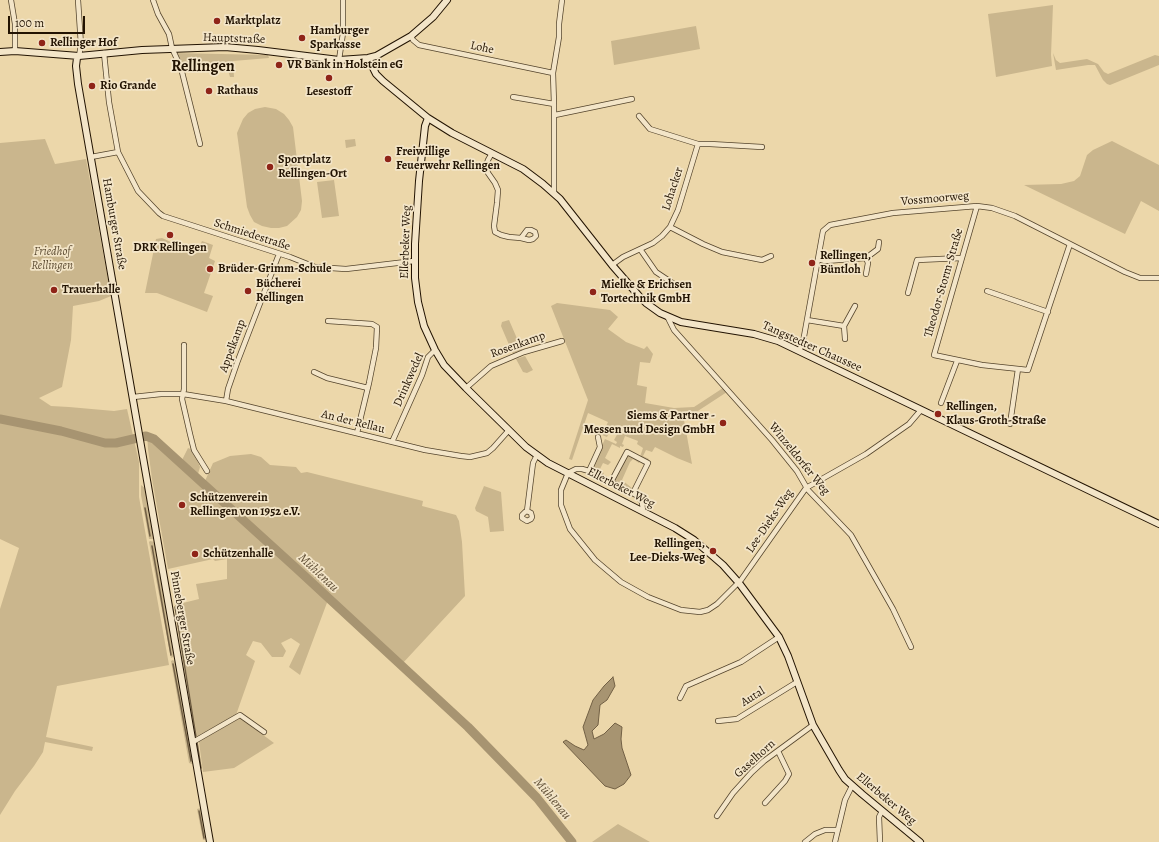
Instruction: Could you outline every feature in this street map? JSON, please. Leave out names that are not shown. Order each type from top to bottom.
[{"type":"main road","name":"Hauptstraße","points":[[0,52],[15,51],[79,56],[172,48],[240,48],[339,60],[368,58],[376,56],[411,36],[433,17],[447,0]]},
{"type":"main road","name":"Hamburger Straße","points":[[79,56],[76,62],[76,70],[132,397]]},
{"type":"main road","name":"Tangstedter Chaussee","points":[[368,58],[376,74],[428,118],[452,134],[492,153],[532,175],[554,193],[642,300],[654,309],[667,316],[693,324],[754,334],[778,341],[1159,524]]},
{"type":"main road","name":"Ellerbeker Weg","points":[[428,118],[425,126],[421,159],[414,261],[416,293],[424,326],[435,350],[444,364],[466,388],[537,456],[675,528],[694,540],[715,557],[739,583],[779,637],[788,656],[813,725],[839,770],[852,786],[920,842]]},
{"type":"main road","name":"Pinneberger Straße","points":[[132,397],[210,842]]},
{"type":"street","points":[[11,0],[15,24],[15,51]]},
{"type":"street","points":[[78,0],[81,45],[79,56]]},
{"type":"street","points":[[152,0],[161,21],[169,34],[172,48],[181,68],[200,144]]},
{"type":"street","points":[[339,60],[343,33],[343,0]]},
{"type":"street","points":[[554,193],[553,73],[559,37],[562,0]]},
{"type":"street","name":"Lohe","points":[[411,36],[419,45],[553,73]]},
{"type":"street","name":"Schmiedestraße","points":[[104,53],[109,102],[118,152],[138,191],[163,216],[315,267],[346,269],[414,261]]},
{"type":"street","points":[[513,98],[554,104]]},
{"type":"street","points":[[554,115],[632,99]]},
{"type":"street","points":[[639,116],[650,129],[698,144],[762,147]]},
{"type":"street","name":"Lohacker","points":[[612,265],[623,257],[653,243],[670,227],[678,210],[698,144]]},
{"type":"street","points":[[91,158],[118,152]]},
{"type":"street","points":[[492,153],[486,166],[488,173],[498,190],[494,226],[496,232],[500,235],[521,238]]},
{"type":"street","name":"Vossmoorweg","points":[[799,351],[803,342],[823,231],[830,225],[893,213],[977,206],[998,210],[1015,216],[1125,272],[1140,278],[1159,278]]},
{"type":"street","name":"Theodor-Storm-Straße","points":[[977,206],[934,355],[982,365],[1018,369]]},
{"type":"street","points":[[670,227],[722,252],[762,260],[771,256]]},
{"type":"street","points":[[818,259],[825,261],[866,258],[878,248],[880,242]]},
{"type":"street","points":[[1010,424],[1018,369],[1028,370],[1070,244]]},
{"type":"street","points":[[640,249],[656,272],[677,286]]},
{"type":"street","name":"Appelkamp","points":[[226,401],[228,389],[237,363],[279,254]]},
{"type":"street","points":[[866,258],[868,263],[866,274]]},
{"type":"street","points":[[908,293],[917,260],[962,258]]},
{"type":"street","points":[[987,291],[1048,312]]},
{"type":"street","points":[[845,339],[844,326],[855,306]]},
{"type":"street","name":"Winzeldorfer Weg","points":[[667,316],[674,330],[772,440],[797,471],[806,488],[851,535],[893,608],[911,646]]},
{"type":"street","points":[[807,320],[844,326]]},
{"type":"street","points":[[328,322],[372,324],[377,327],[376,348],[368,388],[356,433]]},
{"type":"street","name":"Rosenkamp","points":[[466,388],[491,366],[524,352],[562,340]]},
{"type":"street","points":[[184,345],[182,399],[194,450],[207,471]]},
{"type":"street","name":"Drinkwedel","points":[[392,442],[428,357],[435,350]]},
{"type":"street","points":[[941,403],[957,360]]},
{"type":"street","points":[[314,372],[320,376],[368,388]]},
{"type":"street","name":"An der Rellau","points":[[132,397],[162,394],[183,394],[226,401],[447,455],[470,457],[487,453],[509,430]]},
{"type":"street","name":"Lee-Dieks-Weg","points":[[568,473],[560,498],[561,505],[566,521],[575,537],[588,552],[621,582],[648,598],[681,610],[700,612],[708,610],[717,604],[739,583],[806,488],[866,454],[909,424],[921,410]]},
{"type":"street","points":[[589,471],[600,447],[598,437]]},
{"type":"street","points":[[611,482],[626,452],[632,454],[648,463],[633,493]]},
{"type":"street","points":[[527,511],[533,463],[537,456]]},
{"type":"street","points":[[568,473],[576,469],[589,471],[633,493],[640,498],[643,511]]},
{"type":"street","points":[[680,698],[686,686],[741,662],[779,637]]},
{"type":"street","name":"Autal","points":[[718,721],[737,718],[797,682]]},
{"type":"street","points":[[193,742],[240,715],[264,732]]},
{"type":"street","name":"Gaselhorn","points":[[717,816],[733,793],[752,772],[813,725]]},
{"type":"street","points":[[765,802],[785,781],[789,774],[778,751]]},
{"type":"street","points":[[835,842],[845,800],[852,786]]},
{"type":"street","points":[[880,842],[879,817],[882,810]]},
{"type":"street","points":[[805,842],[814,834],[824,830],[838,830]]},
{"type":"green space","points":[[1053,5],[1052,66],[996,77],[988,14]]},
{"type":"green space","points":[[696,26],[700,49],[614,65],[611,41]]},
{"type":"green space","points":[[174,53],[268,55],[269,58],[233,61],[234,77],[230,77],[227,67],[220,65],[211,68],[201,68],[199,66],[181,68]]},
{"type":"green space","points":[[1053,53],[1056,60],[1060,63],[1087,59],[1098,64],[1104,72],[1108,74],[1155,55],[1159,56],[1159,65],[1110,85],[1103,80],[1095,65],[1056,70]]},
{"type":"green space","name":"Sportplatz Rellingen-Ort","points":[[265,107],[276,109],[284,114],[293,127],[302,201],[301,210],[297,217],[287,226],[279,228],[262,226],[254,222],[250,215],[247,207],[237,133],[243,119],[248,113],[255,109]]},
{"type":"green space","name":"Friedhof Rellingen","points":[[45,139],[55,164],[86,159],[111,296],[99,301],[73,306],[71,340],[62,387],[39,398],[51,406],[114,411],[127,409],[139,462],[139,497],[169,665],[57,686],[46,737],[93,747],[92,751],[45,742],[43,752],[0,815],[0,609],[19,548],[0,539],[0,143]]},
{"type":"green space","points":[[355,139],[356,146],[346,148],[345,140]]},
{"type":"green space","points":[[1112,141],[1159,165],[1159,211],[1141,201],[1125,234],[1024,185],[1061,184],[1074,181],[1080,176],[1087,155],[1093,150]]},
{"type":"green space","points":[[334,180],[339,216],[322,218],[317,182]]},
{"type":"green space","points":[[162,238],[173,243],[172,247],[196,254],[202,241],[213,245],[209,258],[215,261],[204,293],[213,296],[207,312],[157,293],[145,293],[156,239]]},
{"type":"green space","points":[[557,303],[610,310],[618,317],[608,329],[626,342],[644,349],[647,346],[653,354],[650,363],[640,362],[637,385],[647,387],[645,403],[674,408],[694,407],[723,388],[727,392],[684,420],[692,464],[655,447],[652,452],[646,450],[643,456],[649,459],[648,461],[640,457],[643,448],[637,444],[638,441],[625,436],[622,444],[624,445],[623,447],[620,446],[620,448],[612,444],[605,458],[611,462],[608,465],[603,463],[599,471],[604,473],[602,476],[592,471],[591,468],[605,439],[616,444],[617,442],[614,440],[618,433],[611,429],[607,437],[602,435],[608,422],[588,413],[572,460],[569,459],[588,400],[551,306]]},
{"type":"green space","points":[[509,320],[522,350],[513,354],[501,326],[502,322]]},
{"type":"green space","points":[[525,356],[533,370],[527,373],[523,372],[516,359]]},
{"type":"green space","points":[[147,432],[158,437],[182,460],[188,448],[193,450],[200,467],[198,474],[205,481],[213,463],[230,456],[251,454],[261,457],[270,465],[296,467],[301,473],[307,472],[423,501],[422,506],[456,515],[459,521],[462,542],[465,596],[402,664],[257,529],[254,532],[328,600],[300,675],[289,667],[300,644],[291,638],[281,643],[286,651],[283,657],[272,657],[261,643],[253,641],[246,655],[255,661],[236,715],[197,736],[175,605],[199,599],[196,584],[227,579],[227,559],[215,561],[213,559],[168,569],[152,479]]},
{"type":"green space","points":[[627,454],[644,462],[645,464],[639,463],[633,459],[630,462],[622,480],[633,489],[630,491],[614,481]]},
{"type":"green space","points":[[141,485],[146,489],[155,537],[153,539],[149,539],[141,495]]},
{"type":"green space","points":[[484,486],[501,492],[504,531],[490,532],[488,517],[476,511],[475,508]]},
{"type":"green space","points":[[149,542],[155,542],[175,656],[171,658]]},
{"type":"green space","points":[[173,660],[176,663],[194,763],[192,764],[189,763],[171,661]]},
{"type":"green space","points":[[240,718],[274,743],[234,768],[203,772],[199,742]]},
{"type":"green space","points":[[201,808],[206,838],[205,840],[203,840],[197,809]]},
{"type":"green space","points":[[618,824],[650,842],[592,842]]},
{"type":"shaded area","points":[[613,677],[615,686],[607,700],[600,705],[598,725],[592,731],[594,739],[604,734],[615,723],[622,727],[622,748],[631,775],[624,784],[615,789],[605,786],[563,742],[566,740],[584,750],[588,745],[583,727],[593,700]]},
{"type":"waterway","name":"Mühlenau","points":[[0,419],[61,431],[105,443],[116,443],[146,436],[154,439],[468,727],[537,798],[572,842]]},
{"type":"waterway","points":[[145,508],[150,536]]},
{"type":"waterway","points":[[152,546],[171,655]]},
{"type":"waterway","points":[[175,607],[196,736]]},
{"type":"waterway","points":[[173,664],[191,761]]},
{"type":"waterway","points":[[197,742],[201,768]]},
{"type":"waterway","points":[[199,811],[204,838]]},
{"type":"place","name":"Marktplatz","points":[[217,21]]},
{"type":"place","name":"Hamburger Sparkasse","points":[[302,38]]},
{"type":"place","name":"Rellinger Hof","points":[[42,43]]},
{"type":"place","name":"VR Bank in Holstein eG","points":[[279,65]]},
{"type":"place","name":"Lesestoff","points":[[329,78]]},
{"type":"place","name":"Rio Grande","points":[[92,86]]},
{"type":"place","name":"Rathaus","points":[[209,91]]},
{"type":"place","name":"Freiwillige Feuerwehr Rellingen","points":[[388,159]]},
{"type":"place","name":"Sportplatz Rellingen-Ort","points":[[270,167]]},
{"type":"place","name":"DRK Rellingen","points":[[170,235]]},
{"type":"place","name":"Rellingen, Büntloh","points":[[812,263]]},
{"type":"place","name":"Brüder-Grimm-Schule","points":[[210,269]]},
{"type":"place","name":"Trauerhalle","points":[[54,290]]},
{"type":"place","name":"Bücherei Rellingen","points":[[248,291]]},
{"type":"place","name":"Mielke & Erichsen Tortechnik GmbH","points":[[593,292]]},
{"type":"place","name":"Rellingen, Klaus-Groth-Straße","points":[[938,414]]},
{"type":"place","name":"Siems & Partner - Messen und Design GmbH","points":[[723,423]]},
{"type":"place","name":"Schützenverein Rellingen von 1952 e.V.","points":[[182,505]]},
{"type":"place","name":"Rellingen, Lee-Dieks-Weg","points":[[713,551]]},
{"type":"place","name":"Schützenhalle","points":[[195,554]]},
{"type":"district","name":"Rellingen","points":[[203,67]]}]
